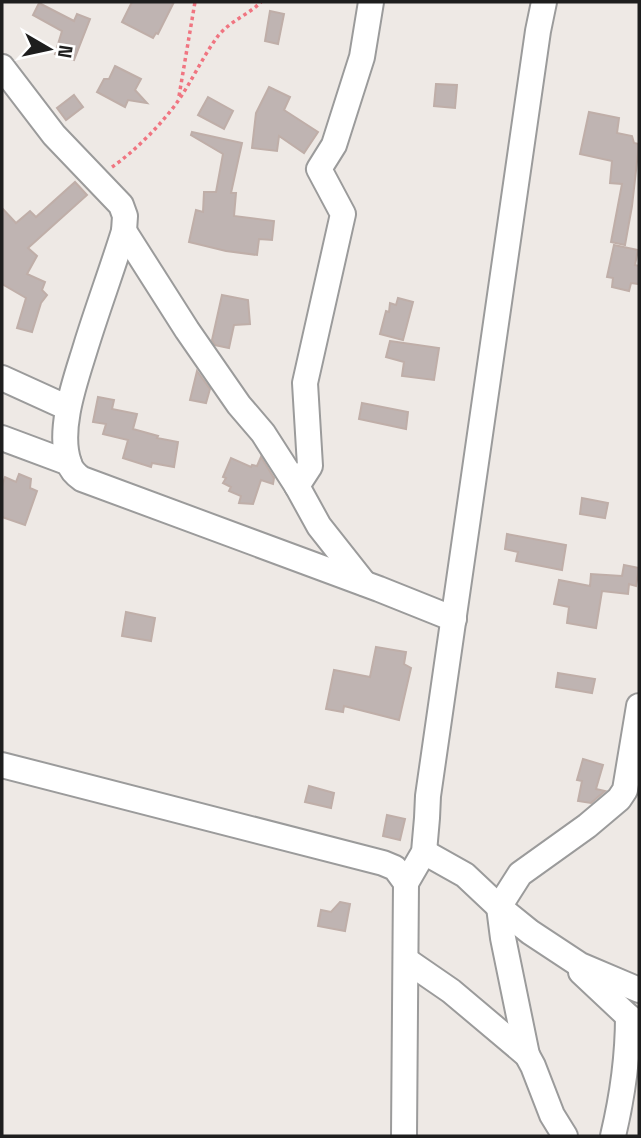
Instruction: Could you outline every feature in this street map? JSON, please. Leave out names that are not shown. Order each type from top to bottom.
[{"type":"street","points":[[297,486],[310,466],[305,383],[343,214],[319,169],[334,145],[362,57],[371,2]]},
{"type":"street","points":[[404,1136],[406,883],[424,852],[428,796],[544,2]]},
{"type":"street","points":[[2,66],[54,135],[121,205],[125,216],[124,231],[68,408],[66,450],[73,472],[82,480],[365,583],[454,620]]},
{"type":"street","points":[[124,231],[187,330],[239,405],[263,433],[319,526],[365,583]]},
{"type":"street","points":[[2,378],[68,408]]},
{"type":"street","points":[[2,438],[69,463]]},
{"type":"street","points":[[565,1136],[552,1115],[527,1055],[499,907],[520,874],[587,826],[619,799],[625,790],[639,706]]},
{"type":"street","points":[[2,765],[383,863],[395,868],[406,883]]},
{"type":"street","points":[[424,852],[465,875],[530,932],[580,965],[639,990]]},
{"type":"street","points":[[561,952],[634,1018],[613,1136]]},
{"type":"street","points":[[407,960],[451,991],[527,1055]]},
{"type":"path","points":[[178,101],[195,2]]},
{"type":"path","points":[[93,177],[124,159],[178,101],[217,37],[261,2]]},
{"type":"building","points":[[132,2],[174,2],[158,34],[153,38],[122,22]]},
{"type":"building","points":[[39,3],[74,21],[77,14],[90,19],[74,60],[55,54],[62,31],[33,15]]},
{"type":"building","points":[[270,11],[284,14],[278,44],[265,41]]},
{"type":"building","points":[[115,66],[141,79],[135,90],[147,103],[128,100],[125,107],[97,92],[104,79],[109,79]]},
{"type":"building","points":[[436,84],[457,85],[455,108],[434,106]]},
{"type":"building","points":[[269,87],[290,97],[284,110],[318,132],[304,153],[279,136],[277,151],[252,148],[256,113]]},
{"type":"building","points":[[74,95],[83,107],[66,120],[57,108]]},
{"type":"building","points":[[208,97],[233,111],[224,129],[198,115]]},
{"type":"building","points":[[589,112],[619,118],[617,133],[632,136],[634,143],[639,144],[625,245],[611,242],[622,184],[610,183],[612,161],[580,154]]},
{"type":"building","points":[[192,132],[242,143],[231,193],[236,193],[234,216],[274,221],[272,240],[259,239],[257,255],[189,242],[196,210],[203,212],[204,192],[216,192],[223,154],[191,135]]},
{"type":"building","points":[[75,182],[87,195],[28,248],[37,256],[27,274],[45,282],[42,290],[47,295],[41,303],[32,332],[17,328],[26,298],[2,284],[2,208],[16,223],[30,211],[36,217]]},
{"type":"building","points":[[614,245],[638,250],[635,265],[639,266],[639,284],[631,283],[629,291],[612,287],[613,278],[607,277]]},
{"type":"building","points":[[222,295],[248,300],[250,324],[234,325],[229,348],[215,345],[212,340]]},
{"type":"building","points":[[398,298],[413,302],[403,340],[380,334],[390,303],[396,305]]},
{"type":"building","points":[[390,341],[439,348],[434,380],[402,376],[404,362],[386,357]]},
{"type":"building","points":[[197,371],[210,389],[206,403],[190,400]]},
{"type":"building","points":[[98,397],[114,400],[112,409],[137,414],[133,429],[178,442],[174,467],[152,463],[151,467],[123,458],[128,440],[103,434],[106,424],[93,422]]},
{"type":"building","points":[[362,403],[408,412],[406,429],[359,419]]},
{"type":"building","points":[[261,457],[274,478],[273,484],[261,480],[253,504],[239,503],[241,496],[229,491],[231,487],[223,483],[231,458],[251,467],[257,466]]},
{"type":"building","points":[[19,474],[31,479],[30,488],[37,491],[25,525],[2,517],[2,486],[5,477],[16,482]]},
{"type":"building","points":[[582,498],[608,503],[605,518],[580,514]]},
{"type":"building","points":[[507,534],[566,545],[562,570],[516,561],[518,552],[505,549]]},
{"type":"building","points":[[624,565],[639,568],[636,586],[629,584],[628,594],[602,591],[596,628],[567,623],[569,607],[554,604],[559,580],[590,586],[591,574],[622,576]]},
{"type":"building","points":[[126,612],[155,618],[151,641],[122,636]]},
{"type":"building","points":[[376,647],[406,652],[404,664],[411,668],[399,720],[344,706],[343,712],[326,709],[334,670],[370,677]]},
{"type":"building","points":[[558,673],[595,679],[592,693],[556,687]]},
{"type":"building","points":[[583,759],[603,765],[596,789],[605,791],[591,803],[578,801],[582,781],[577,780]]},
{"type":"building","points":[[309,786],[334,793],[331,808],[305,802]]},
{"type":"building","points":[[387,815],[405,819],[400,840],[383,836]]},
{"type":"building","points":[[340,902],[350,904],[345,931],[318,926],[321,910],[331,912]]}]
